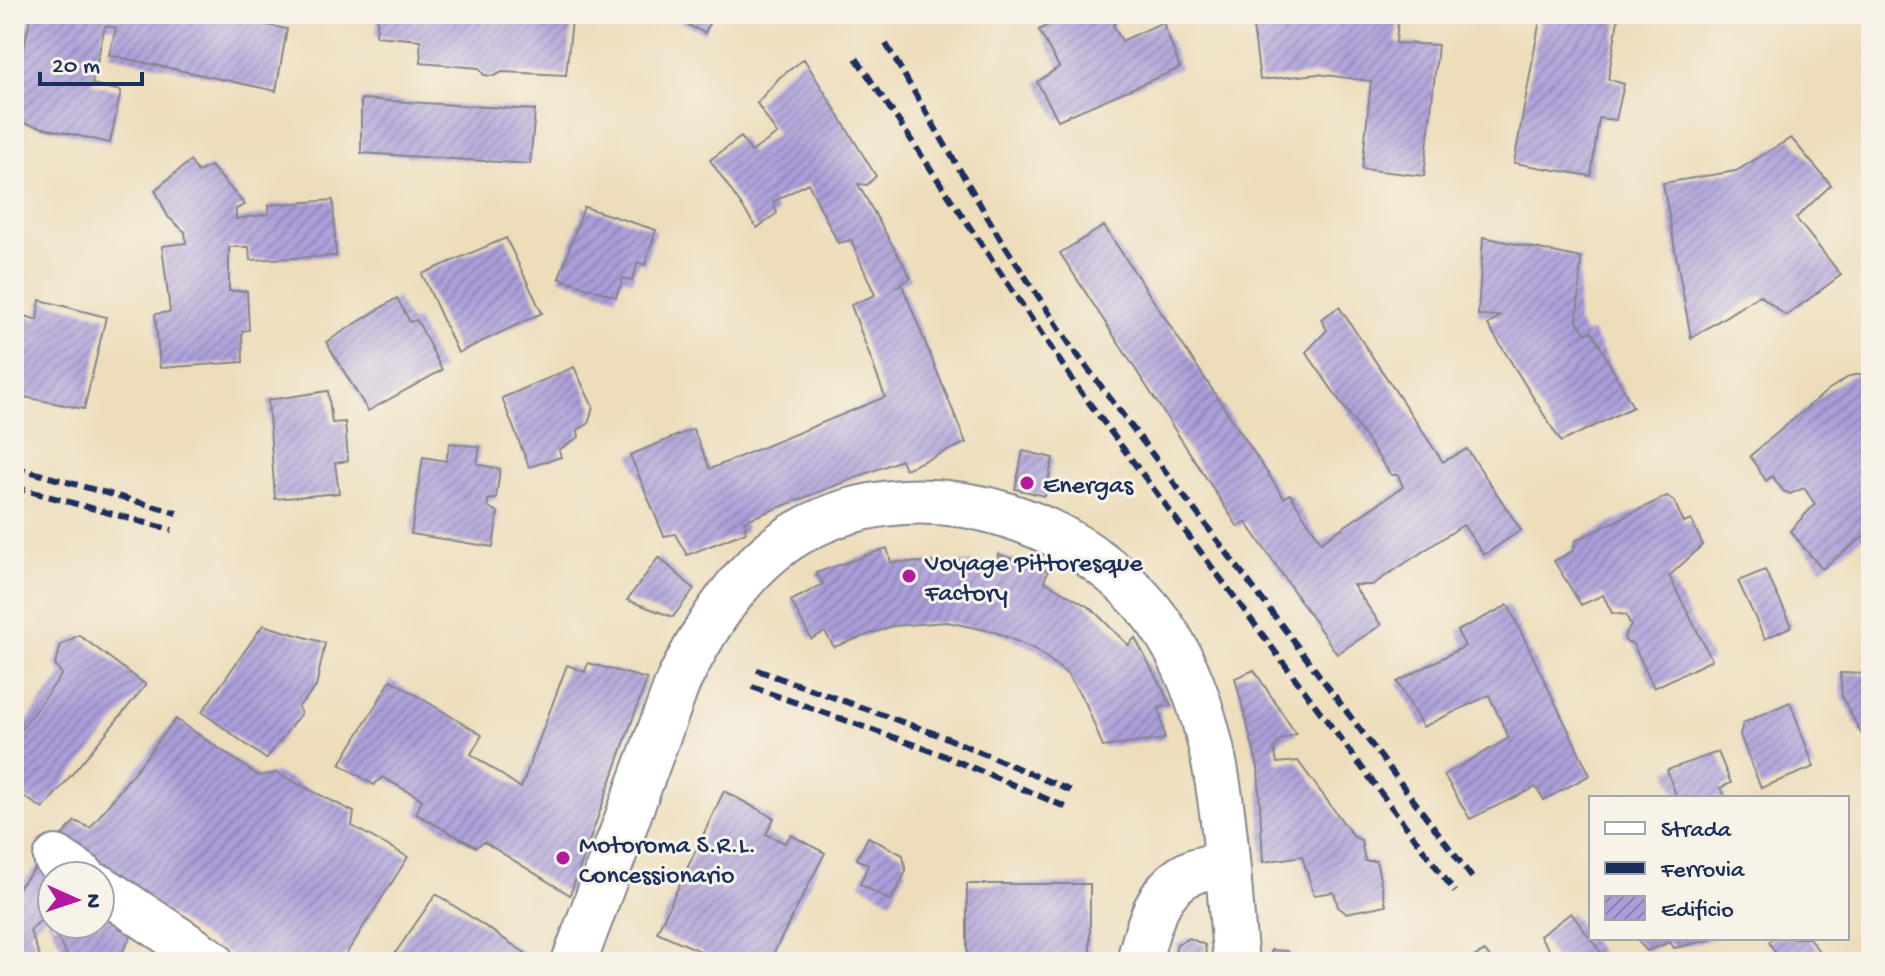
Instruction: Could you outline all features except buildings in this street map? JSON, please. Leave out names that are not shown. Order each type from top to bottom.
[{"type":"street","points":[[574,962],[678,682],[698,641],[715,617],[771,552],[798,533],[864,509],[902,503],[966,506],[1040,527],[1097,558],[1141,601],[1173,645],[1201,707],[1226,865],[1236,962]]},
{"type":"street","points":[[1139,962],[1157,908],[1179,877],[1204,866],[1226,865]]},
{"type":"street","points":[[116,898],[212,962]]},
{"type":"railway","points":[[886,44],[1001,240],[1073,349],[1473,879]]},
{"type":"railway","points":[[856,58],[1078,388],[1455,892]]},
{"type":"railway","points":[[14,467],[177,513]]},
{"type":"railway","points":[[14,487],[172,530]]},
{"type":"railway","points":[[757,670],[947,738],[1076,793]]},
{"type":"railway","points":[[752,687],[940,754],[1068,808]]},
{"type":"place","name":"Energas","points":[[1027,483]]},
{"type":"place","name":"Voyage Pittoresque Factory","points":[[909,576]]},
{"type":"place","name":"Motoroma S.R.L. Concessionario","points":[[563,858]]}]
